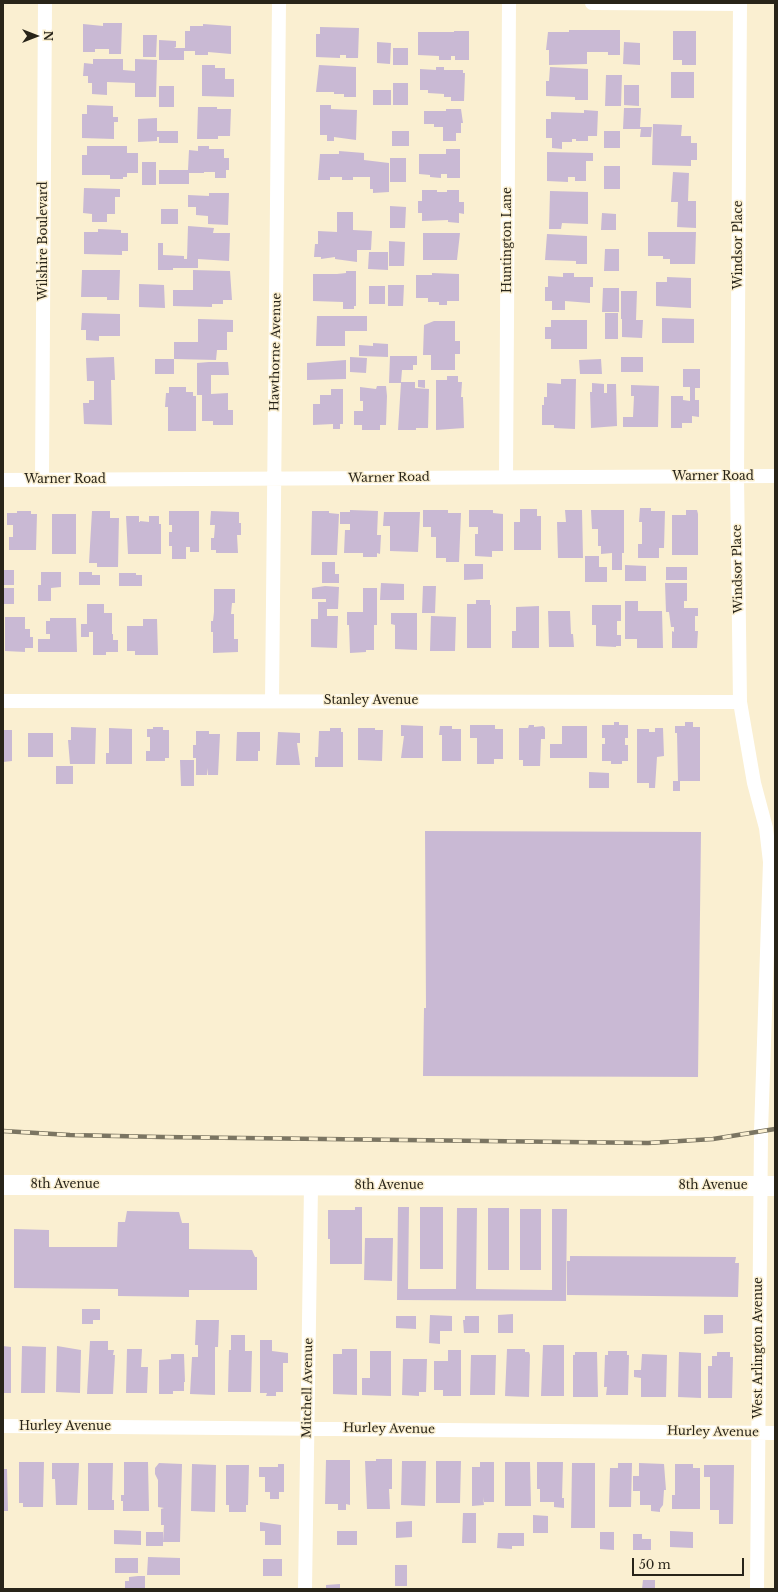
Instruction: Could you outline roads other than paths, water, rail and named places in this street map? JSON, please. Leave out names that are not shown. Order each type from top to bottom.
[{"type":"main road","name":"8th Avenue","points":[[3,1185],[768,1186]]},
{"type":"street","name":"Wilshire Boulevard","points":[[42,480],[46,3]]},
{"type":"street","name":"Hawthorne Avenue","points":[[272,701],[279,3]]},
{"type":"street","name":"Huntington Lane","points":[[506,477],[509,3]]},
{"type":"street","points":[[592,3],[740,4]]},
{"type":"street","name":"Windsor Place","points":[[740,4],[737,477],[740,702],[754,783],[766,828],[770,862],[761,1132]]},
{"type":"street","name":"Warner Road","points":[[3,480],[274,480],[775,476]]},
{"type":"street","name":"Stanley Avenue","points":[[3,700],[740,702]]},
{"type":"street","name":"West Arlington Avenue","points":[[757,1589],[759,1433],[768,1186],[761,1132]]},
{"type":"street","name":"Mitchell Avenue","points":[[305,1589],[311,1186]]},
{"type":"street","name":"Hurley Avenue","points":[[3,1426],[775,1433]]},
{"type":"railway","points":[[3,1131],[70,1135],[162,1137],[648,1143],[713,1139],[775,1129]]}]
